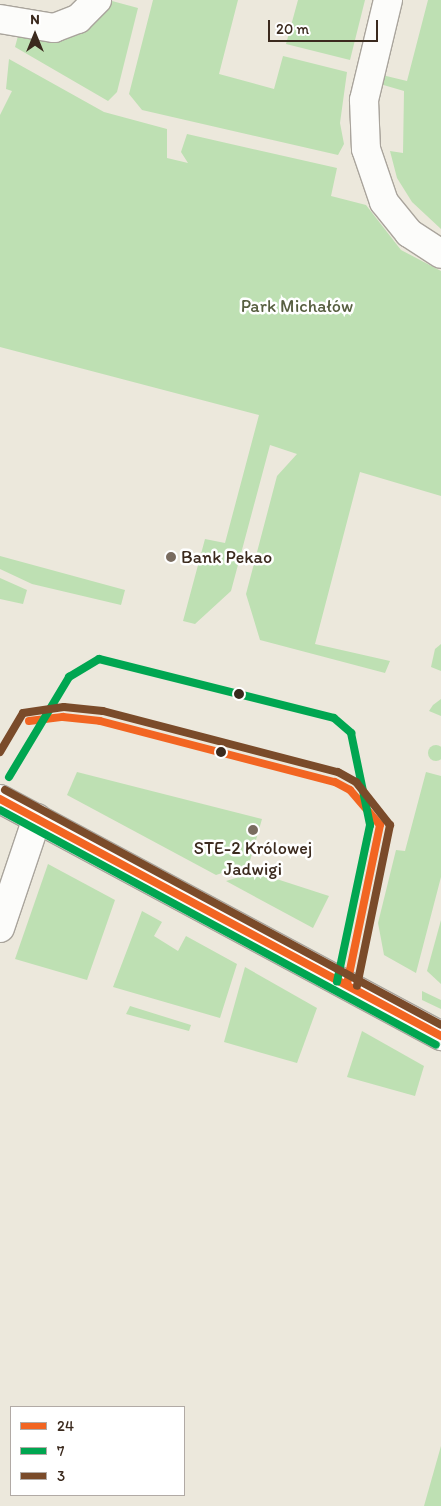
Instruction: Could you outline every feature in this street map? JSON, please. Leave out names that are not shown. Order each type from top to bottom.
[{"type":"street","points":[[0,19],[54,28],[78,19],[97,0]]},
{"type":"street","points":[[388,0],[364,100],[366,149],[384,202],[409,233],[441,254]]},
{"type":"street","points":[[0,799],[441,1036]]},
{"type":"street","points":[[0,928],[37,818]]},
{"type":"green space","points":[[153,0],[238,0],[219,74],[274,89],[283,56],[347,72],[340,123],[344,144],[338,155],[142,110],[129,94]]},
{"type":"green space","points":[[298,0],[365,0],[350,60],[286,44]]},
{"type":"green space","points":[[428,0],[441,0],[441,229],[412,202],[397,178],[390,151],[403,153],[404,91],[380,84],[382,75],[407,81]]},
{"type":"green space","points":[[112,1],[138,8],[117,92],[108,101],[15,47],[18,36],[58,41],[72,37],[96,22]]},
{"type":"green space","name":"Park Michałów","points":[[9,59],[104,112],[167,129],[167,158],[188,163],[181,152],[187,134],[337,168],[331,196],[366,205],[401,250],[441,271],[441,496],[360,472],[315,644],[390,661],[385,673],[260,640],[246,594],[277,476],[297,454],[270,445],[231,591],[195,624],[183,621],[205,539],[225,543],[259,415],[0,347],[0,115],[12,91],[6,89]]},
{"type":"green space","points":[[0,556],[125,590],[121,605],[32,584],[0,569]]},
{"type":"green space","points":[[0,578],[27,590],[23,604],[0,599]]},
{"type":"green space","points":[[441,644],[441,671],[431,667],[435,649]]},
{"type":"green space","points":[[441,699],[441,716],[429,711]]},
{"type":"green space","points":[[436,745],[441,748],[442,757],[439,760],[433,760],[429,756],[429,750],[433,746]]},
{"type":"green space","points":[[77,772],[262,819],[249,864],[216,875],[67,795]]},
{"type":"green space","points":[[426,772],[441,776],[441,877],[416,973],[384,955],[378,923],[396,850],[405,851]]},
{"type":"green space","points":[[48,864],[115,900],[87,980],[15,959]]},
{"type":"green space","points":[[255,872],[329,896],[313,928],[226,881]]},
{"type":"green space","points":[[142,911],[162,922],[154,936],[178,951],[186,936],[237,964],[220,1018],[113,987]]},
{"type":"green space","points":[[441,920],[441,984],[427,971]]},
{"type":"green space","points":[[245,967],[317,1008],[297,1063],[224,1042]]},
{"type":"green space","points":[[422,991],[441,1000],[441,1009],[422,1000]]},
{"type":"green space","points":[[130,1006],[191,1025],[189,1031],[126,1014]]},
{"type":"green space","points":[[362,1031],[424,1066],[415,1096],[347,1077]]},
{"type":"green space","points":[[441,1446],[441,1506],[424,1506]]},
{"type":"transit line","name":"7","points":[[9,777],[69,677],[99,659],[334,718],[351,733],[370,825],[337,982]]},
{"type":"transit line","name":"3","points":[[0,752],[23,713],[64,707],[103,711],[338,772],[356,782],[390,825],[357,986]]},
{"type":"transit line","name":"24","points":[[29,721],[63,717],[100,721],[335,782],[350,790],[380,825],[347,984]]},
{"type":"transit line","name":"3","points":[[5,790],[441,1025]]},
{"type":"transit line","name":"24","points":[[0,799],[441,1036]]},
{"type":"transit line","name":"7","points":[[0,810],[436,1045]]},
{"type":"place","name":"Bank Pekao","points":[[171,557]]},
{"type":"place","name":"STE-2 Królowej Jadwigi","points":[[253,830]]}]
